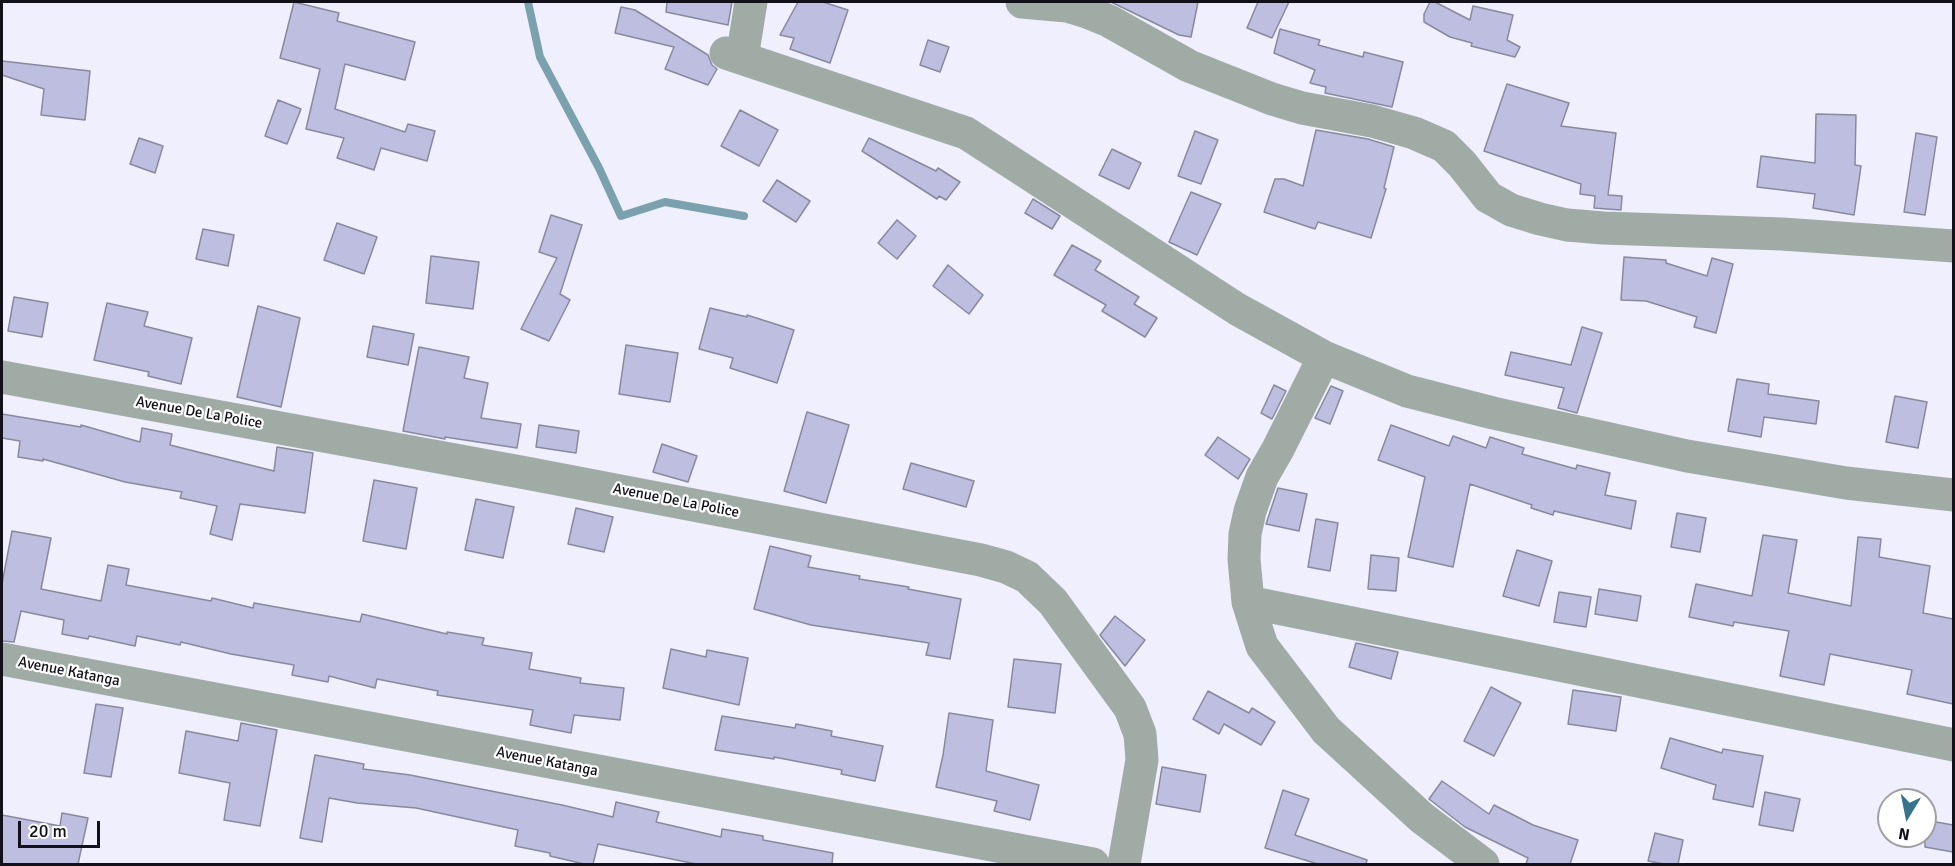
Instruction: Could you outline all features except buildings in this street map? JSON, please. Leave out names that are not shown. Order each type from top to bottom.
[{"type":"street","points":[[751,2],[734,56],[966,133],[1238,309],[1324,357],[1407,391],[1493,413],[1687,456],[1846,483],[1953,495]]},
{"type":"street","points":[[1022,2],[1067,6],[1087,12],[1109,21],[1189,66],[1272,99],[1302,108],[1372,121],[1414,133],[1444,146],[1462,164],[1488,197],[1511,210],[1540,219],[1567,225],[1603,228],[1782,234],[1953,246]]},
{"type":"street","points":[[1324,357],[1262,477],[1251,511],[1245,534],[1244,560],[1248,602],[1262,646],[1326,730],[1422,818],[1483,864]]},
{"type":"street","name":"Avenue De La Police","points":[[2,377],[560,479],[981,560],[1005,567],[1027,577],[1053,602],[1130,708],[1140,734],[1142,760],[1124,864]]},
{"type":"street","points":[[1248,602],[1953,746]]},
{"type":"street","name":"Avenue Katanga","points":[[2,659],[1093,864]]},
{"type":"waterway","points":[[528,2],[540,57],[599,168],[621,216],[665,202],[744,216]]}]
